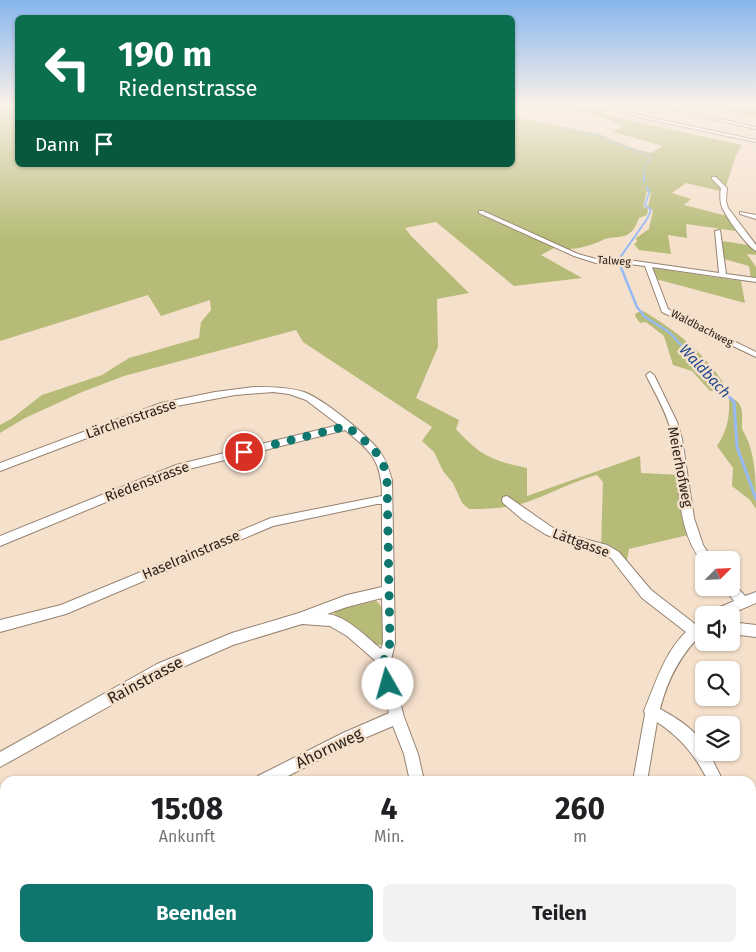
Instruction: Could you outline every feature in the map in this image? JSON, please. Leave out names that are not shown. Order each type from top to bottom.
[{"type":"street","points":[[714,178],[724,188],[723,200],[725,210],[747,238],[750,245],[756,249]]},
{"type":"street","name":"Talweg","points":[[481,212],[576,255],[596,261],[647,264],[756,280]]},
{"type":"street","points":[[742,213],[756,217]]},
{"type":"street","points":[[718,231],[724,275]]},
{"type":"street","name":"Waldbachweg","points":[[647,264],[665,310],[756,355]]},
{"type":"street","name":"Meierhofweg","points":[[650,375],[664,402],[677,437],[692,534],[699,551]]},
{"type":"street","name":"Lärchenstrasse","points":[[0,468],[164,405],[250,391],[286,390],[303,395],[347,426]]},
{"type":"street","points":[[347,426],[373,448],[383,463],[387,480],[390,643],[384,660],[397,717],[411,754],[417,776]]},
{"type":"street","name":"Riedenstrasse","points":[[0,541],[179,468],[347,426]]},
{"type":"street","name":"Haselrainstrasse","points":[[0,626],[62,610],[271,522],[376,500],[387,500]]},
{"type":"street","name":"Lättgasse","points":[[508,500],[518,510],[563,538],[607,550],[615,555],[626,565],[641,588],[695,624]]},
{"type":"street","name":"Rainstrasse","points":[[0,760],[162,669],[232,639],[299,619],[347,601],[388,591]]},
{"type":"street","points":[[737,596],[742,602]]},
{"type":"street","points":[[734,606],[756,597]]},
{"type":"street","name":"Rainstrasse","points":[[299,619],[332,620],[351,632],[384,660]]},
{"type":"street","points":[[740,629],[756,631]]},
{"type":"street","points":[[641,776],[652,711],[662,679],[683,643],[695,631]]},
{"type":"street","points":[[652,711],[690,737],[713,776]]},
{"type":"street","name":"Ahornweg","points":[[273,776],[348,738],[397,717]]},
{"type":"green space","points":[[0,150],[15,150],[15,167],[515,167],[515,150],[641,150],[651,153],[655,150],[739,150],[724,192],[686,183],[672,193],[691,199],[684,205],[731,217],[743,232],[686,224],[687,238],[668,235],[671,254],[639,250],[634,244],[637,242],[636,238],[649,229],[653,210],[648,207],[651,193],[647,191],[643,206],[648,209],[647,215],[639,218],[634,229],[628,234],[608,238],[575,249],[556,247],[541,255],[582,278],[514,286],[436,222],[405,228],[469,293],[437,299],[438,347],[416,398],[459,420],[456,429],[472,445],[487,456],[505,463],[527,468],[527,496],[640,456],[641,473],[681,475],[692,534],[629,549],[626,565],[601,548],[603,482],[597,475],[513,506],[469,509],[462,503],[453,483],[443,471],[434,452],[422,441],[432,427],[303,342],[296,330],[124,376],[82,392],[25,418],[0,433],[0,425],[11,419],[42,395],[102,375],[129,358],[199,338],[201,322],[211,310],[210,300],[161,316],[148,295],[0,341]]},
{"type":"green space","points":[[722,241],[748,245],[756,251],[756,255],[747,254],[756,267],[756,279],[751,278],[749,266],[724,259]]},
{"type":"green space","points":[[652,268],[741,281],[745,303],[656,279]]},
{"type":"green space","points":[[643,311],[677,334],[698,352],[724,384],[719,391],[710,391],[692,371],[673,365],[664,336],[646,322],[640,323],[635,316],[636,313]]},
{"type":"green space","points":[[732,398],[741,407],[742,429],[753,457],[756,509],[750,500],[732,486],[733,468],[717,446],[728,418],[729,399]]},
{"type":"green space","points":[[376,601],[384,614],[384,641],[382,645],[376,645],[358,628],[334,614],[335,610]]},
{"type":"waterway","name":"Waldbach","points":[[635,150],[651,157],[650,161],[645,164],[644,176]]},
{"type":"waterway","name":"Waldbach","points":[[644,176],[644,182]]},
{"type":"waterway","name":"Waldbach","points":[[619,259],[647,219],[651,210],[645,205],[649,193],[647,187]]},
{"type":"waterway","name":"Waldbach","points":[[620,265],[637,307],[645,317],[669,332],[714,380]]},
{"type":"waterway","name":"Waldbach","points":[[713,379],[734,402],[737,447],[756,499]]},
{"type":"route","points":[[244,452],[347,426],[373,448],[383,463],[388,490],[390,643],[384,660],[388,684]]}]
